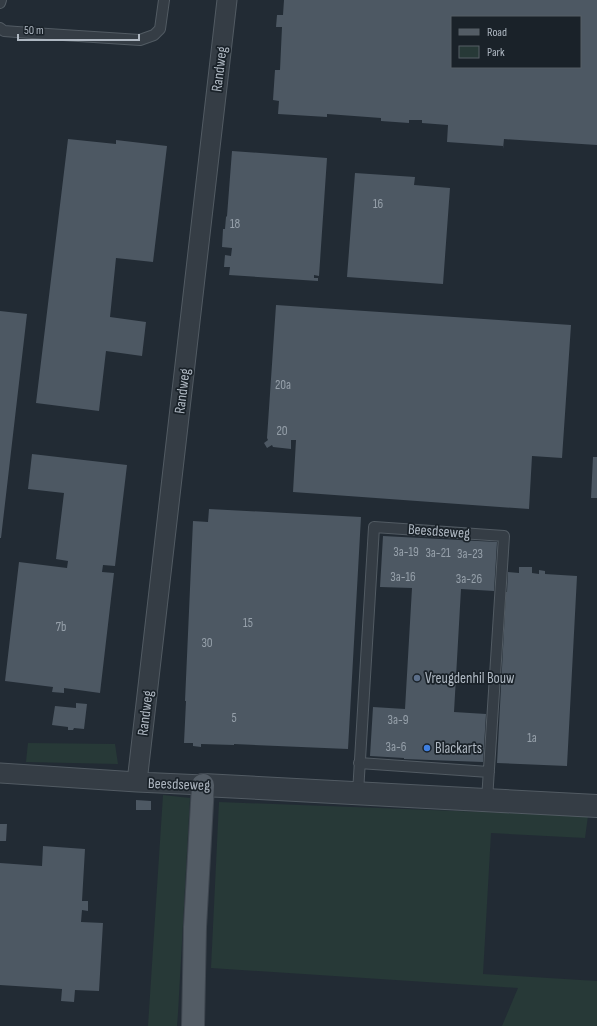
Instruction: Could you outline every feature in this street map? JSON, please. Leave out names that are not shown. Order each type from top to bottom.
[{"type":"main road","points":[[193,1026],[203,784]]},
{"type":"street","name":"Randweg","points":[[137,782],[227,0]]},
{"type":"street","name":"Beesdseweg","points":[[0,773],[137,782],[203,784],[597,806]]},
{"type":"lane","points":[[0,28],[4,31],[140,40],[154,35],[160,29],[164,0]]},
{"type":"lane","name":"Beesdseweg","points":[[358,793],[374,527],[504,536],[487,800]]},
{"type":"lane","points":[[360,763],[489,772]]},
{"type":"green space","points":[[28,743],[115,744],[118,764],[26,762]]},
{"type":"green space","points":[[163,795],[190,798],[178,1013],[177,1026],[148,1026]]},
{"type":"green space","points":[[219,802],[588,816],[585,838],[491,833],[483,974],[597,981],[597,1026],[502,1026],[518,988],[211,968]]},
{"type":"building","points":[[284,0],[597,0],[597,145],[504,139],[503,149],[503,146],[447,142],[448,125],[422,123],[422,120],[409,120],[409,123],[381,121],[381,118],[327,114],[327,117],[278,114],[279,101],[273,100],[275,70],[280,70],[282,27],[276,27],[277,15],[283,15]]},
{"type":"building","points":[[68,139],[116,144],[116,140],[167,146],[153,262],[116,258],[110,317],[146,322],[142,356],[106,351],[99,411],[36,403]]},
{"type":"building","points":[[232,151],[327,158],[319,276],[314,275],[314,278],[318,278],[318,281],[229,275],[230,267],[224,267],[225,255],[231,256],[232,248],[222,247],[223,229],[225,229],[227,216]]},
{"type":"building","points":[[355,173],[415,177],[414,185],[450,188],[443,284],[347,277]]},
{"type":"building","points":[[276,305],[571,325],[562,458],[532,456],[529,509],[293,492],[296,440],[291,440],[291,449],[273,447],[272,445],[267,448],[264,443],[268,440]]},
{"type":"building","points":[[0,311],[27,314],[1,538],[0,538]]},
{"type":"building","points":[[32,454],[127,465],[115,566],[103,565],[102,572],[114,573],[100,693],[64,688],[64,693],[52,692],[53,687],[5,681],[19,562],[67,568],[68,561],[56,559],[64,493],[28,489]]},
{"type":"building","points":[[593,457],[597,457],[597,498],[591,498]]},
{"type":"building","points":[[209,509],[361,517],[348,749],[234,744],[201,744],[201,747],[193,746],[193,743],[184,743],[193,521],[208,522]]},
{"type":"building","points":[[383,536],[497,542],[494,591],[461,589],[454,712],[486,714],[483,762],[370,756],[373,707],[405,709],[412,588],[380,587]]},
{"type":"building","points":[[519,567],[532,567],[532,573],[539,574],[539,570],[545,571],[545,574],[577,576],[567,766],[497,763],[508,572],[519,573]]},
{"type":"building","points":[[76,703],[87,704],[84,729],[74,728],[73,730],[68,730],[68,727],[52,725],[55,706],[76,708]]},
{"type":"building","points":[[136,800],[151,801],[151,810],[136,810]]},
{"type":"building","points":[[0,824],[7,824],[6,841],[0,841]]},
{"type":"building","points":[[43,846],[85,849],[82,901],[88,901],[88,911],[82,910],[81,922],[103,923],[99,991],[75,990],[74,1002],[61,1001],[62,989],[0,985],[0,863],[42,866]]},
{"type":"place","name":"Vreugdenhil Bouw","points":[[417,678]]},
{"type":"place","name":"Blackarts","points":[[427,748]]}]
